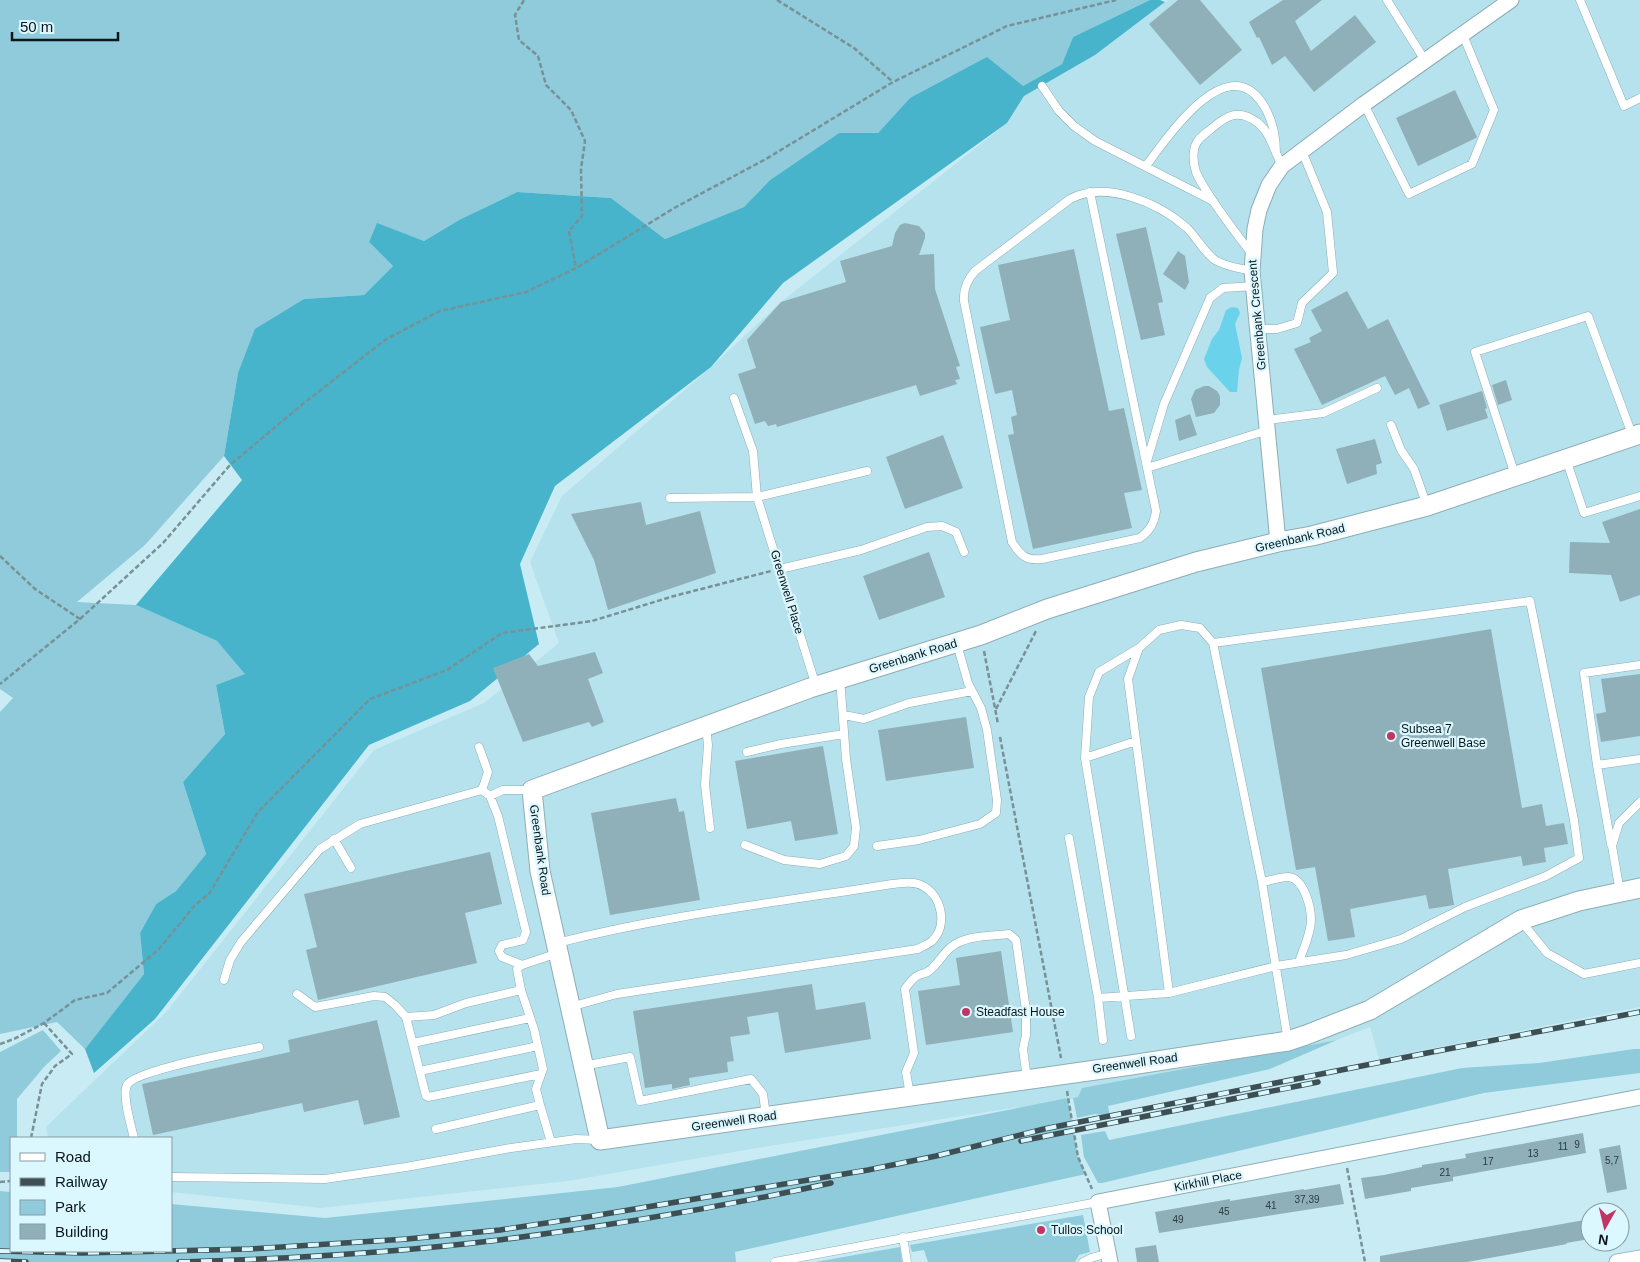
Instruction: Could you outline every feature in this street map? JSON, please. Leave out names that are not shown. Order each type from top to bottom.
[{"type":"street","name":"Greenbank Crescent","points":[[1278,542],[1252,271],[1252,254],[1259,210],[1279,160],[1302,151],[1364,104],[1426,62],[1511,0]]},
{"type":"street","name":"Greenbank Road","points":[[600,1140],[540,871],[532,790],[816,686],[981,635],[1047,609],[1196,562],[1278,542],[1312,536],[1427,506],[1636,435]]},
{"type":"street","name":"Greenwell Road","points":[[600,1140],[1288,1041],[1306,1036],[1370,1010],[1521,920],[1579,900],[1640,888]]},
{"type":"street","name":"Kirkhill Place","points":[[1098,1202],[1640,1097]]},
{"type":"street","points":[[1098,1202],[1109,1258]]},
{"type":"street","points":[[1617,1262],[1640,1258]]},
{"type":"lane","points":[[1387,0],[1402,21],[1426,62]]},
{"type":"lane","points":[[1580,0],[1624,106],[1640,98]]},
{"type":"lane","points":[[1364,104],[1409,194],[1472,164],[1494,110],[1463,34]]},
{"type":"lane","points":[[1146,166],[1174,128],[1191,110],[1216,92],[1238,85],[1246,87],[1256,94],[1265,106],[1276,136],[1279,160]]},
{"type":"lane","points":[[1042,86],[1059,111],[1074,126],[1095,141],[1213,201]]},
{"type":"lane","points":[[1252,254],[1229,225],[1196,172],[1194,149],[1197,142],[1215,125],[1236,114],[1252,119],[1260,124],[1279,160]]},
{"type":"lane","points":[[1258,329],[1277,329],[1297,323],[1302,303],[1333,273],[1327,212],[1302,151]]},
{"type":"lane","points":[[1090,192],[1156,511],[1154,522],[1148,532],[1140,538],[1042,559],[1032,560],[1026,558],[1017,551],[1012,542],[964,292],[970,276],[1053,211],[1079,194],[1090,192],[1117,192],[1147,204],[1173,217],[1214,259],[1226,265],[1252,271]]},
{"type":"lane","points":[[1146,466],[1164,404],[1210,298],[1222,288],[1254,286]]},
{"type":"lane","points":[[1515,476],[1476,352],[1588,316],[1636,435]]},
{"type":"lane","points":[[1146,466],[1268,425],[1323,413],[1377,388]]},
{"type":"lane","name":"Greenwell Place","points":[[734,398],[752,451],[757,497],[816,686]]},
{"type":"lane","points":[[1391,425],[1401,450],[1414,469],[1427,506]]},
{"type":"lane","points":[[1566,459],[1584,513],[1640,496]]},
{"type":"lane","points":[[670,498],[757,497],[867,471]]},
{"type":"lane","points":[[780,569],[860,550],[927,527],[942,526],[956,532],[964,552]]},
{"type":"lane","points":[[1098,998],[1170,993],[1276,966],[1346,955],[1401,939],[1465,907],[1546,876],[1579,858],[1574,820],[1530,601],[1213,644]]},
{"type":"lane","points":[[1132,1036],[1084,758],[1089,697],[1099,672],[1139,648],[1159,630],[1181,625],[1200,628],[1213,644],[1262,882],[1288,1041]]},
{"type":"lane","points":[[877,846],[919,840],[980,824],[996,813],[987,730],[981,708],[968,683],[956,643]]},
{"type":"lane","points":[[1139,648],[1128,678],[1170,993]]},
{"type":"lane","points":[[1620,892],[1597,765],[1584,672],[1640,665]]},
{"type":"lane","points":[[744,845],[784,860],[820,864],[846,856],[854,846],[856,828],[844,734],[840,678]]},
{"type":"lane","points":[[844,715],[864,720],[908,703],[972,691]]},
{"type":"lane","points":[[706,726],[708,745],[704,785],[710,828]]},
{"type":"lane","points":[[746,752],[781,744],[844,734]]},
{"type":"lane","points":[[1084,758],[1136,740]]},
{"type":"lane","points":[[479,747],[488,772],[482,790]]},
{"type":"lane","points":[[1597,765],[1640,759]]},
{"type":"lane","points":[[482,790],[490,796],[498,816],[526,932],[524,940],[502,945],[499,951],[502,957],[522,964]]},
{"type":"lane","points":[[224,980],[230,960],[241,942],[320,849],[360,824],[482,790]]},
{"type":"lane","points":[[490,796],[503,790],[532,790]]},
{"type":"lane","points":[[1612,846],[1619,822],[1640,802]]},
{"type":"lane","points":[[1069,838],[1098,998],[1103,1040]]},
{"type":"lane","points":[[334,840],[351,868]]},
{"type":"lane","points":[[1262,882],[1289,876],[1297,880],[1304,888],[1311,920],[1308,936],[1299,962]]},
{"type":"lane","points":[[551,1142],[536,1089],[543,1069],[521,990],[517,969],[522,964],[557,948],[603,931],[892,884],[908,883],[923,886],[937,899],[941,912],[941,923],[932,942],[918,949],[617,994],[570,1007]]},
{"type":"lane","points":[[1521,920],[1547,953],[1584,974],[1640,963]]},
{"type":"lane","points":[[910,1095],[906,1072],[914,1054],[906,989],[917,975],[926,974],[931,970],[940,962],[949,949],[959,941],[985,936],[1009,934],[1016,940],[1026,1010],[1026,1035],[1022,1049],[1027,1079]]},
{"type":"lane","points":[[406,1017],[434,1015],[466,1003],[521,990]]},
{"type":"lane","points":[[297,994],[315,1007],[379,996],[389,1000],[406,1017],[426,1096],[429,1098],[541,1074]]},
{"type":"lane","points":[[413,1043],[530,1018]]},
{"type":"lane","points":[[420,1071],[538,1046]]},
{"type":"lane","points":[[134,1137],[125,1091],[127,1084],[135,1078],[166,1067],[259,1047]]},
{"type":"lane","points":[[583,1066],[630,1057],[640,1101],[751,1079],[763,1094],[766,1116]]},
{"type":"lane","points":[[436,1128],[540,1105]]},
{"type":"lane","points":[[172,1177],[325,1180],[551,1142],[576,1139],[600,1140]]},
{"type":"lane","name":"Kirkhill Place","points":[[775,1262],[1098,1202]]},
{"type":"lane","points":[[903,1237],[907,1262]]},
{"type":"lane","points":[[1083,1262],[1091,1258],[1109,1258]]},
{"type":"path","points":[[524,0],[515,15],[519,40],[538,56],[546,85],[571,110],[585,141],[581,169],[582,216],[569,231],[576,268]]},
{"type":"path","points":[[777,0],[854,48],[893,82]]},
{"type":"path","points":[[0,684],[80,619],[163,543],[230,465],[304,403],[385,340],[440,311],[526,292],[576,268],[676,208],[766,159],[893,82],[1007,26],[1116,0]]},
{"type":"path","points":[[0,556],[35,590],[80,619]]},
{"type":"path","points":[[0,1044],[14,1039],[44,1023],[75,1000],[107,993],[159,949],[195,904],[209,894],[258,812],[370,699],[447,670],[502,633],[592,621],[674,596],[780,569]]},
{"type":"path","points":[[995,710],[1047,609]]},
{"type":"path","points":[[981,635],[1078,1158],[1098,1202]]},
{"type":"path","points":[[31,1137],[42,1084],[55,1066],[72,1054],[44,1023]]},
{"type":"path","points":[[1345,1154],[1365,1262]]},
{"type":"shaded area","points":[[1150,0],[1165,2],[1095,55],[1024,96],[1007,123],[783,283],[711,367],[555,486],[520,564],[539,644],[470,701],[369,745],[155,1019],[94,1073],[85,1049],[144,974],[140,933],[156,904],[176,891],[206,854],[183,782],[225,734],[216,685],[245,674],[217,641],[136,605],[242,480],[224,456],[238,373],[255,329],[304,299],[364,295],[393,266],[369,242],[377,223],[424,241],[459,220],[517,192],[611,198],[665,239],[744,207],[770,180],[839,133],[878,133],[910,98],[987,57],[1023,86],[1062,64],[1073,37]]},
{"type":"shaded area","points":[[1168,0],[1640,0],[1640,1007],[1379,1059],[1370,1027],[1337,1040],[1082,1088],[1078,1098],[769,1146],[568,1181],[321,1208],[172,1192],[172,1137],[48,1137],[46,1127],[167,1011],[374,750],[484,703],[559,643],[530,562],[562,496],[711,367],[781,302],[1007,123],[1024,96],[1095,55]]},
{"type":"shaded area","points":[[1232,307],[1238,308],[1240,313],[1235,324],[1242,358],[1237,392],[1230,392],[1207,367],[1204,359],[1212,339],[1219,330],[1226,310]]},
{"type":"green space","points":[[0,0],[1150,0],[1073,37],[1062,64],[1023,86],[910,98],[878,133],[839,133],[770,180],[744,207],[665,239],[611,198],[517,192],[459,220],[424,241],[377,224],[369,242],[393,266],[364,295],[304,299],[238,373],[224,456],[145,545],[77,602],[136,605],[217,641],[246,674],[216,685],[225,734],[183,782],[206,854],[176,891],[156,904],[140,933],[144,974],[85,1049],[57,1022],[0,1034],[0,712],[13,698],[0,689]]},
{"type":"green space","points":[[43,1030],[61,1051],[44,1067],[17,1099],[17,1137],[10,1137],[10,1172],[0,1172],[0,1052]]},
{"type":"green space","points":[[1337,1040],[1270,1069],[1108,1106],[1110,1116],[1095,1114],[1077,1118],[1073,1098],[1078,1097],[1082,1088]]},
{"type":"green space","points":[[1640,1049],[1640,1073],[1484,1093],[1102,1183],[1098,1183],[1084,1157],[1081,1135],[1105,1131],[1109,1140],[1462,1068],[1539,1063]]},
{"type":"green space","points":[[1068,1098],[1078,1157],[1086,1174],[735,1252],[736,1262],[0,1262],[0,1191],[10,1192],[10,1252],[172,1252],[172,1204],[325,1218],[618,1187]]},
{"type":"green space","name":"Tullos School","points":[[1083,1215],[1090,1252],[1079,1255],[1075,1262],[928,1262],[924,1250],[912,1252],[910,1245]]},
{"type":"green space","points":[[900,1247],[902,1262],[815,1262]]},
{"type":"building","points":[[1178,0],[1200,0],[1242,50],[1200,85],[1149,24]]},
{"type":"building","points":[[1283,0],[1322,0],[1295,21],[1311,51],[1355,15],[1376,42],[1314,92],[1285,56],[1272,65],[1259,37],[1257,38],[1249,22]]},
{"type":"building","points":[[1455,90],[1477,137],[1418,166],[1396,118]]},
{"type":"building","points":[[905,223],[919,226],[925,233],[919,255],[934,254],[935,289],[960,366],[956,367],[960,379],[955,380],[957,384],[920,396],[916,385],[777,427],[776,424],[768,426],[765,421],[755,424],[738,374],[756,368],[747,340],[781,302],[846,282],[840,261],[892,246],[895,233],[900,225]]},
{"type":"building","points":[[1146,227],[1163,302],[1158,303],[1165,335],[1141,340],[1116,234]]},
{"type":"building","points":[[1074,249],[1109,411],[1124,408],[1142,490],[1124,493],[1132,528],[1033,549],[1008,435],[1014,434],[1011,417],[1017,415],[1012,390],[995,394],[980,327],[1010,320],[998,265]]},
{"type":"building","points":[[1178,251],[1185,256],[1189,282],[1185,290],[1163,274]]},
{"type":"building","points":[[1347,291],[1368,329],[1388,319],[1430,404],[1418,409],[1409,388],[1395,395],[1385,376],[1322,405],[1294,349],[1311,342],[1309,338],[1322,331],[1311,310]]},
{"type":"building","points":[[1506,380],[1512,400],[1498,405],[1492,385]]},
{"type":"building","points":[[1209,386],[1217,391],[1220,396],[1220,405],[1214,413],[1196,417],[1191,399],[1195,390]]},
{"type":"building","points":[[1482,391],[1488,418],[1447,431],[1439,405]]},
{"type":"building","points":[[1190,414],[1197,435],[1179,441],[1175,420]]},
{"type":"building","points":[[943,435],[963,488],[905,509],[886,457]]},
{"type":"building","points":[[1375,439],[1382,463],[1376,465],[1377,474],[1347,484],[1336,449]]},
{"type":"building","points":[[641,502],[646,525],[700,511],[716,573],[608,610],[594,560],[571,514]]},
{"type":"building","points":[[1640,509],[1640,595],[1620,602],[1611,575],[1569,573],[1570,542],[1610,543],[1602,522]]},
{"type":"building","points":[[929,552],[945,597],[879,620],[863,576]]},
{"type":"building","name":"Subsea 7 Greenwell Base","points":[[1491,629],[1522,808],[1542,804],[1546,826],[1564,823],[1568,844],[1544,848],[1546,862],[1523,866],[1521,856],[1448,869],[1454,905],[1429,909],[1426,895],[1350,909],[1355,937],[1328,941],[1315,867],[1296,870],[1261,668]]},
{"type":"building","points":[[595,652],[603,673],[588,679],[604,722],[592,727],[589,722],[523,742],[493,668],[529,654],[538,666]]},
{"type":"building","points":[[1640,674],[1640,736],[1601,742],[1596,714],[1606,712],[1601,679]]},
{"type":"building","points":[[966,717],[974,768],[886,781],[878,730]]},
{"type":"building","points":[[823,746],[838,834],[795,841],[791,821],[747,829],[735,761]]},
{"type":"building","points":[[676,798],[679,812],[684,811],[700,900],[610,915],[591,813]]},
{"type":"building","points":[[490,852],[502,904],[465,913],[477,963],[318,1000],[306,950],[317,947],[304,894]]},
{"type":"building","name":"Steadfast House","points":[[1001,951],[1013,1032],[926,1045],[918,991],[960,985],[956,958]]},
{"type":"building","points":[[812,984],[816,1010],[865,1002],[871,1039],[785,1053],[778,1012],[747,1017],[750,1034],[730,1037],[734,1061],[727,1062],[728,1072],[689,1078],[690,1085],[672,1089],[672,1084],[645,1088],[633,1011]]},
{"type":"building","points":[[377,1020],[400,1117],[364,1125],[358,1100],[304,1112],[302,1103],[153,1135],[142,1084],[290,1052],[288,1040]]},
{"type":"building","points":[[1583,1133],[1586,1153],[1453,1177],[1453,1181],[1411,1188],[1411,1191],[1365,1199],[1361,1178],[1466,1158],[1465,1154]]},
{"type":"building","points":[[1620,1145],[1627,1189],[1607,1193],[1599,1149]]},
{"type":"building","points":[[1340,1184],[1344,1204],[1159,1233],[1155,1212],[1230,1199],[1230,1201]]},
{"type":"building","points":[[1580,1221],[1580,1241],[1467,1262],[1380,1262],[1380,1256]]},
{"type":"building","points":[[1156,1245],[1159,1262],[1137,1262],[1135,1248]]},
{"type":"railway","points":[[172,1251],[250,1249],[407,1239],[500,1230],[593,1216],[868,1170],[936,1156],[1044,1129],[1640,1012]]},
{"type":"railway","points":[[1021,1141],[1318,1082]]},
{"type":"railway","points":[[179,1262],[339,1255],[499,1240],[666,1215],[831,1183]]},
{"type":"railway","points":[[0,1251],[10,1251]]},
{"type":"railway","points":[[41,1252],[124,1252]]},
{"type":"railway","points":[[0,1261],[26,1262]]},
{"type":"place","name":"Subsea 7 Greenwell Base","points":[[1391,736]]},
{"type":"place","name":"Steadfast House","points":[[966,1012]]},
{"type":"place","name":"Tullos School","points":[[1041,1230]]}]
